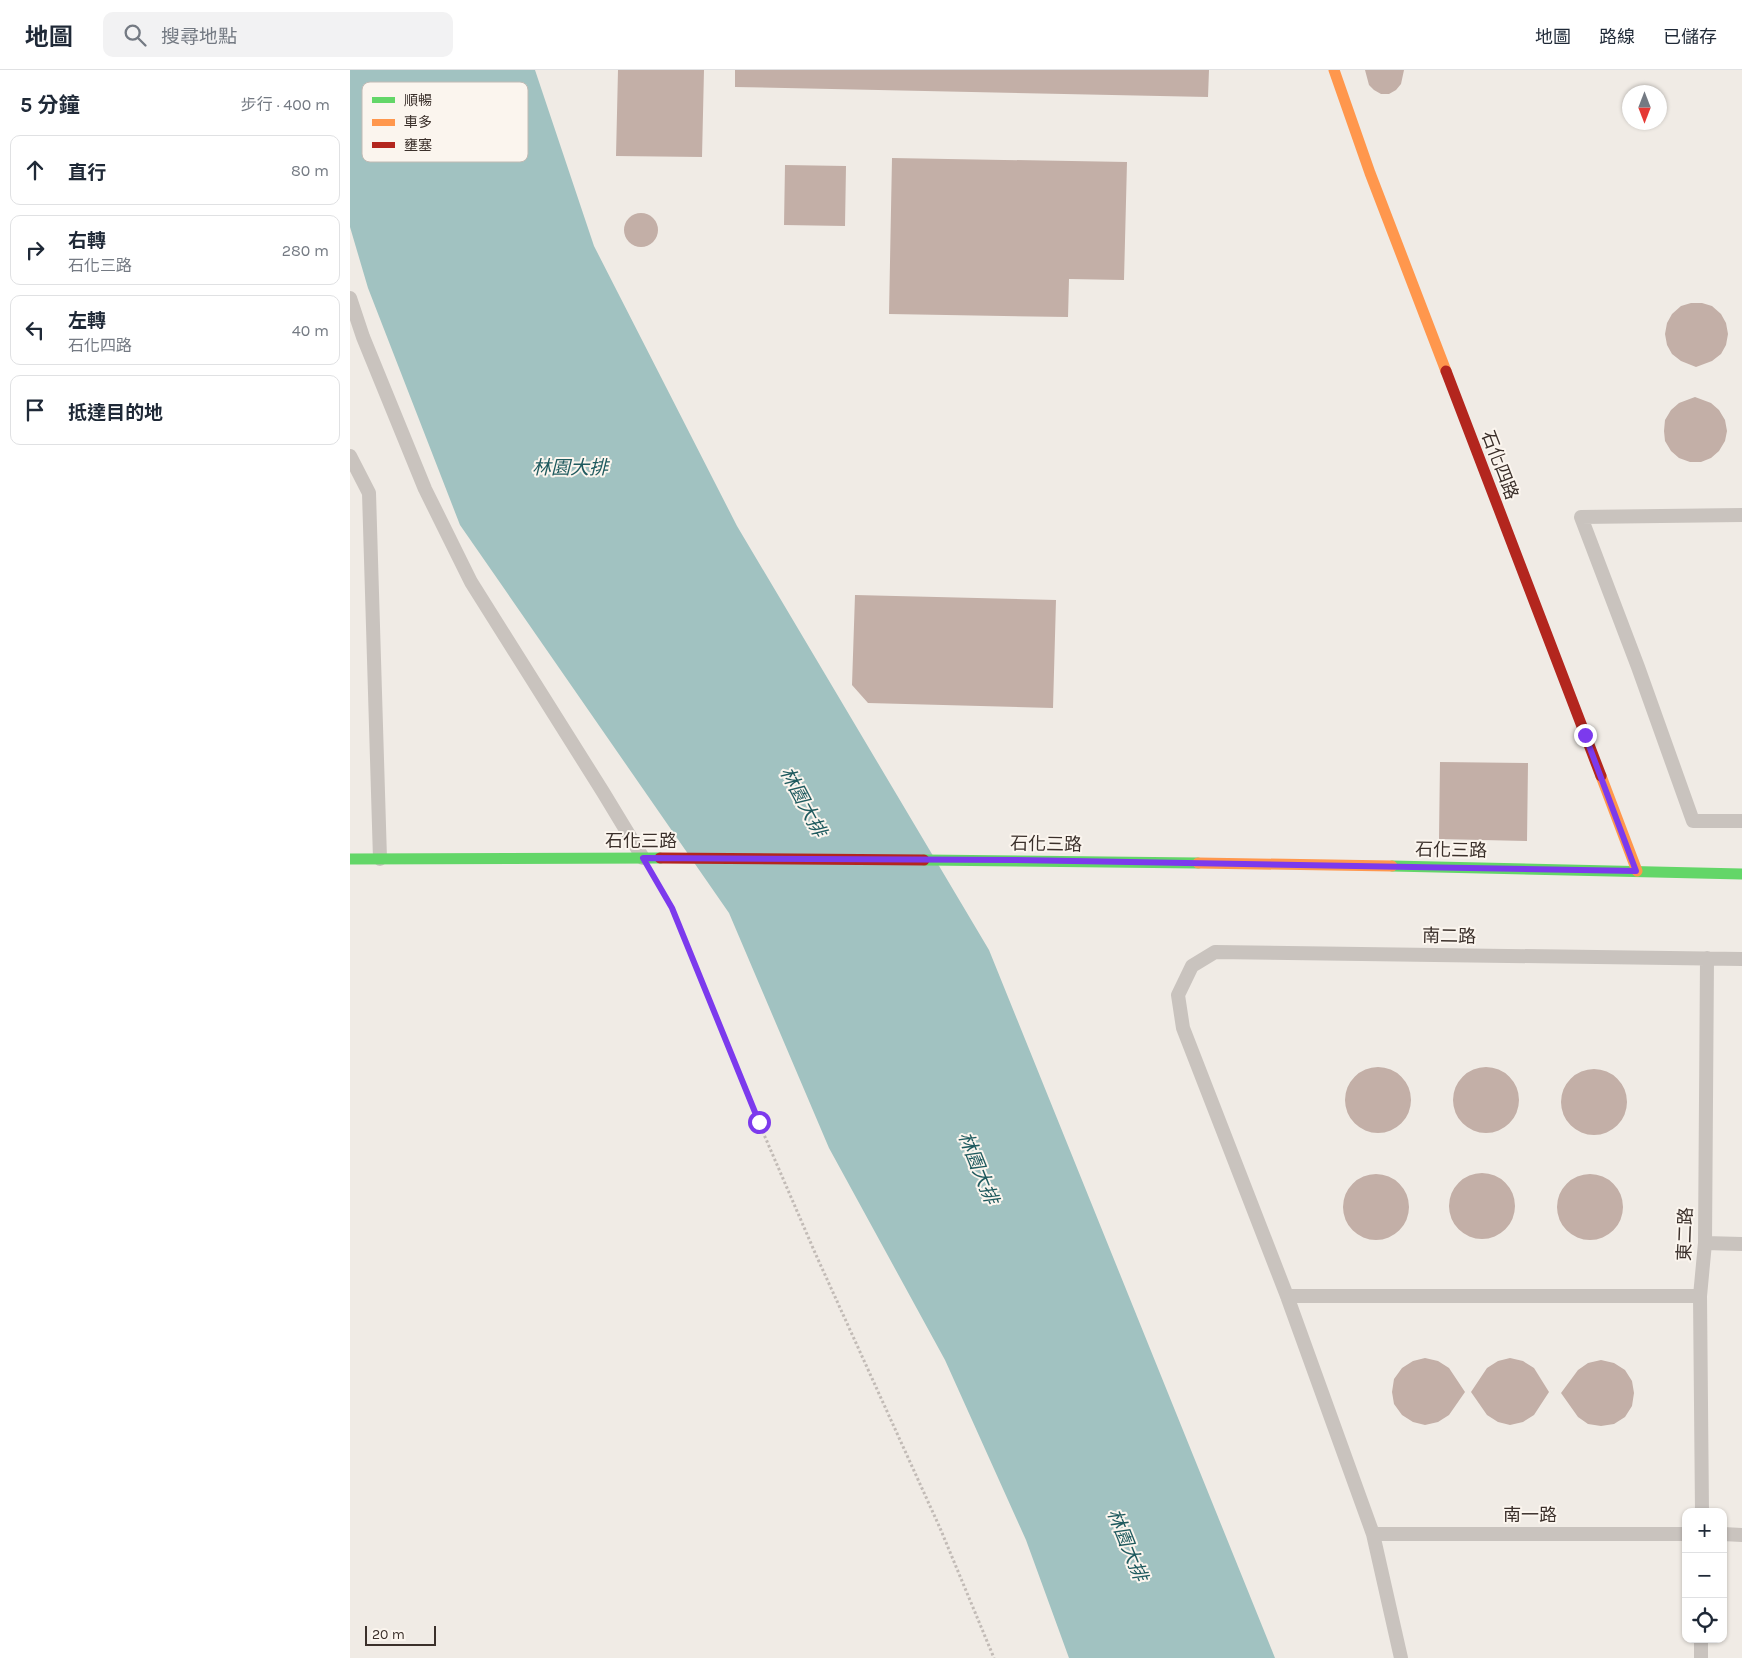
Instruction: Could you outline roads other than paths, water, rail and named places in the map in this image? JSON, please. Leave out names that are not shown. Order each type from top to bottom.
[{"type":"street","name":"石化四路","points":[[1334,70],[1370,173],[1636,871]]},
{"type":"street","name":"石化三路","points":[[350,859],[1015,860],[1742,874]]},
{"type":"lane","points":[[350,298],[363,337],[425,489],[470,582],[643,858]]},
{"type":"lane","points":[[350,456],[369,492],[380,859]]},
{"type":"lane","points":[[1742,515],[1582,517],[1694,822],[1742,822]]},
{"type":"lane","name":"南二路","points":[[1286,1296],[1183,1028],[1178,995],[1192,966],[1215,952],[1742,959]]},
{"type":"lane","name":"東二路","points":[[1702,1508],[1700,1296],[1705,1243],[1708,958]]},
{"type":"lane","points":[[1705,1243],[1742,1244]]},
{"type":"lane","points":[[1401,1658],[1373,1534],[1286,1296],[1700,1296]]},
{"type":"lane","name":"南一路","points":[[1373,1534],[1682,1534]]},
{"type":"lane","points":[[1727,1534],[1742,1535]]},
{"type":"lane","points":[[1701,1643],[1701,1658]]},
{"type":"water","name":"林園大排","points":[[350,70],[535,70],[594,246],[737,526],[989,950],[1275,1658],[1069,1658],[1026,1540],[945,1360],[829,1148],[729,913],[460,525],[368,288],[350,227]]}]
